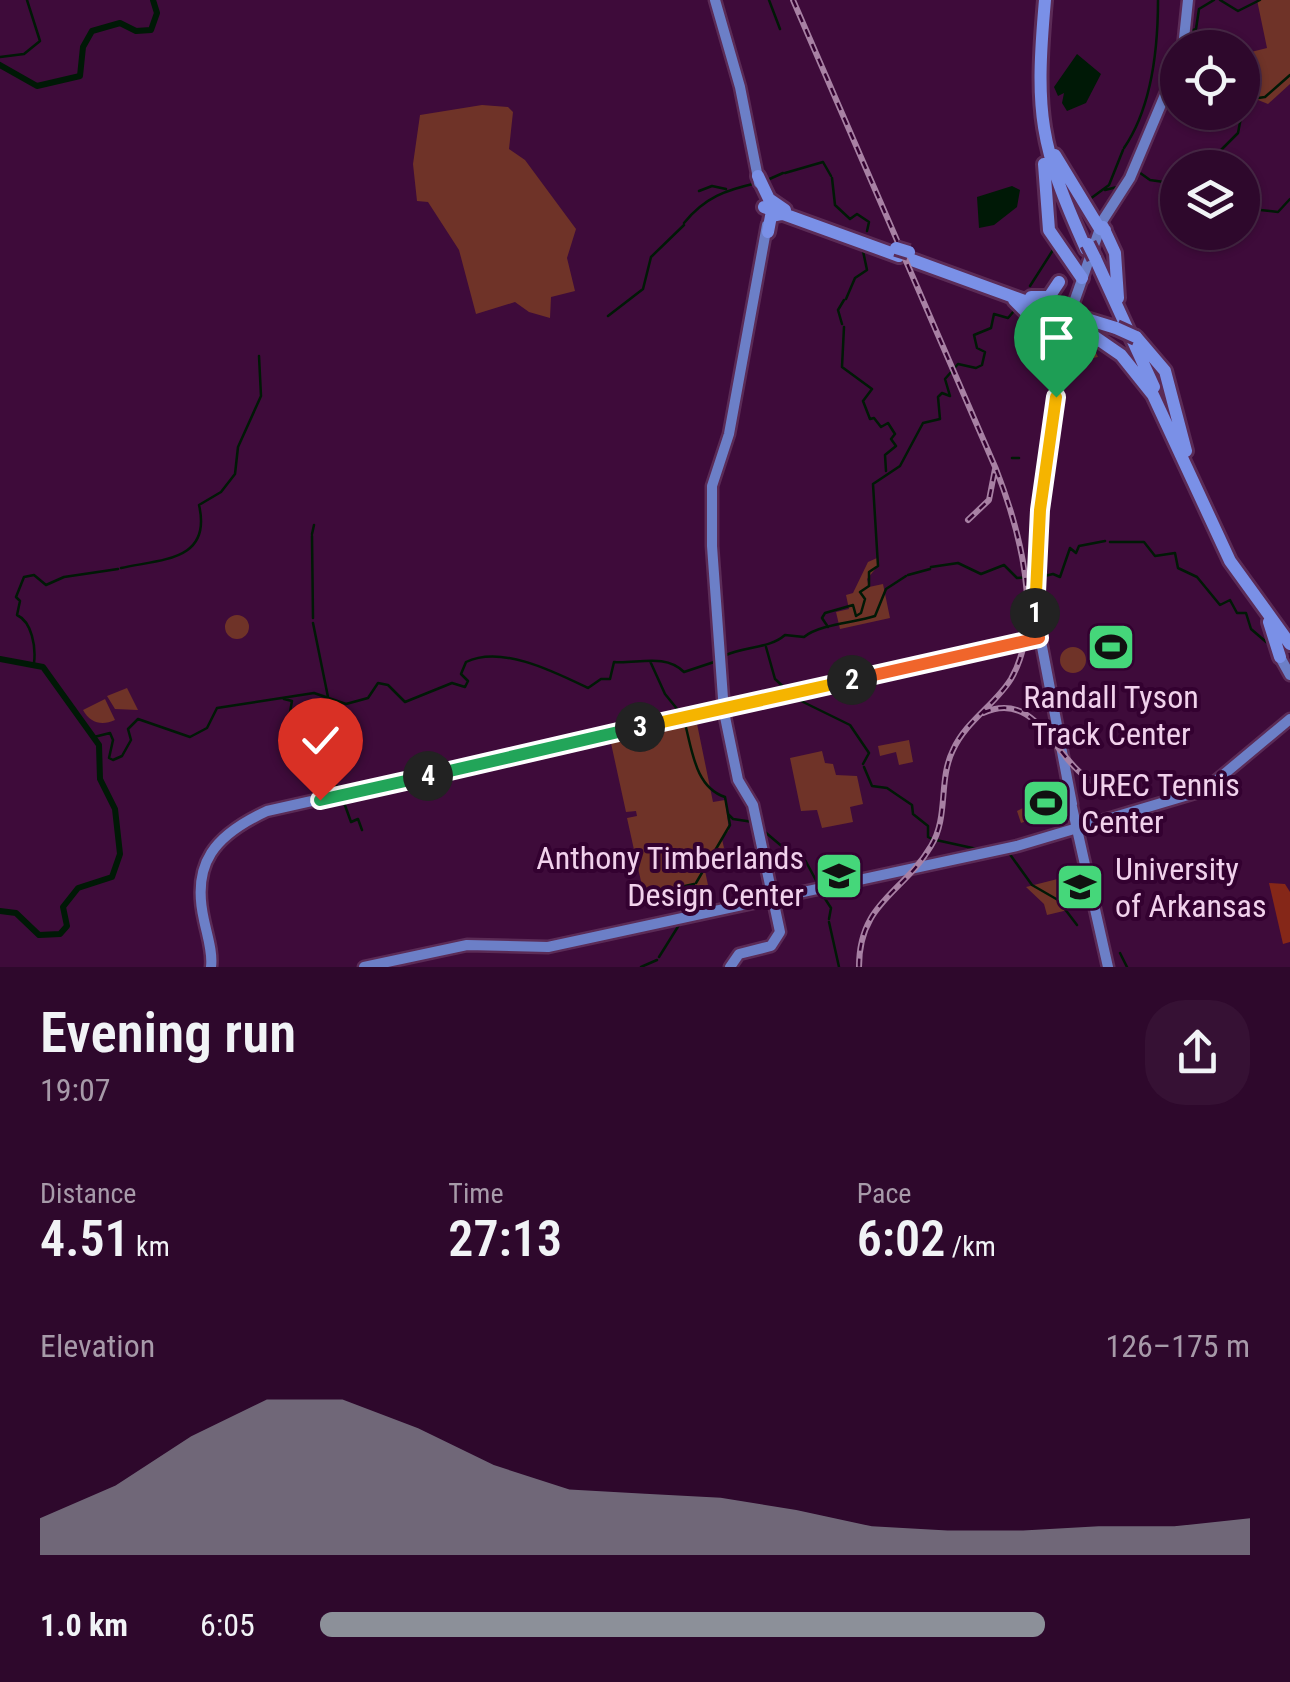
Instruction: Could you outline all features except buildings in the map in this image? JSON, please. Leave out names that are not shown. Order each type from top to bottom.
[{"type":"highway","points":[[1048,0],[1038,88],[1054,176],[1086,264],[1230,561],[1264,610],[1289,636]]},
{"type":"highway","points":[[1046,136],[1062,172],[1101,223],[1115,253],[1116,290],[1127,331]]},
{"type":"highway","points":[[1046,136],[1050,230],[1086,264],[1127,331],[1234,558],[1289,636]]},
{"type":"highway","points":[[758,176],[770,200],[792,215]]},
{"type":"highway","points":[[764,207],[1127,331],[1160,362],[1191,467]]},
{"type":"highway","points":[[768,232],[773,214],[792,215]]},
{"type":"highway","points":[[904,254],[1067,315],[1114,347],[1153,396]]},
{"type":"highway","points":[[1023,295],[1049,297],[1059,282]]},
{"type":"highway","points":[[984,286],[1022,306],[1039,342],[1061,345]]},
{"type":"highway","points":[[1061,345],[1044,342],[1035,328],[1044,314],[1067,315]]},
{"type":"highway","points":[[1264,610],[1280,657]]},
{"type":"main road","points":[[714,0],[768,232],[728,434],[712,486],[723,708],[737,774],[753,806],[780,929],[778,940],[739,954],[730,967]]},
{"type":"main road","points":[[1185,30],[1188,0]]},
{"type":"main road","points":[[1108,967],[1039,638],[1035,610],[1040,510],[1062,373],[1061,345],[1067,315],[1101,223],[1128,182],[1160,106]]},
{"type":"main road","points":[[1059,282],[1086,264]]},
{"type":"main road","points":[[211,967],[198,891],[203,864],[267,811],[1039,638]]},
{"type":"main road","points":[[1280,657],[1290,675]]},
{"type":"main road","points":[[364,967],[467,945],[528,949],[1011,848],[1212,786],[1290,719]]},
{"type":"shaded area","points":[[1257,0],[1290,0],[1290,84],[1268,104],[1260,101],[1260,50],[1267,48]]},
{"type":"shaded area","points":[[1077,54],[1101,74],[1086,103],[1067,111],[1062,103],[1064,93],[1058,96],[1054,87]]},
{"type":"shaded area","points":[[482,105],[508,107],[513,112],[509,149],[525,160],[576,229],[567,258],[575,291],[551,297],[550,318],[529,312],[515,302],[476,314],[459,250],[428,202],[417,201],[413,164],[420,115]]},
{"type":"shaded area","points":[[1012,186],[1020,190],[1017,207],[994,225],[979,228],[977,197]]},
{"type":"shaded area","points":[[1089,339],[1098,357],[1068,363],[1068,345]]},
{"type":"shaded area","points":[[877,558],[877,567],[867,579],[869,587],[883,584],[890,618],[840,629],[836,612],[849,609],[846,595],[853,593],[868,562]]},
{"type":"shaded area","points":[[237,615],[249,627],[237,639],[225,627]]},
{"type":"shaded area","points":[[1073,647],[1082,651],[1086,660],[1082,669],[1073,673],[1064,669],[1060,660],[1064,651]]},
{"type":"shaded area","points":[[127,688],[138,710],[115,709],[107,696]]},
{"type":"shaded area","points":[[105,699],[115,720],[101,723],[83,710]]},
{"type":"shaded area","points":[[695,714],[713,802],[725,800],[729,830],[722,839],[724,848],[713,851],[704,866],[709,890],[646,904],[627,818],[637,816],[636,811],[626,812],[609,734]]},
{"type":"shaded area","points":[[909,740],[913,762],[899,765],[896,752],[880,756],[878,746]]},
{"type":"shaded area","points":[[822,751],[825,763],[833,764],[836,775],[857,776],[863,804],[850,807],[853,822],[822,828],[817,810],[801,811],[790,758]]},
{"type":"shaded area","name":"UREC Tennis Center","points":[[1059,790],[1064,798],[1047,814],[1021,823],[1017,811]]},
{"type":"shaded area","points":[[1085,872],[1093,904],[1047,915],[1044,904],[1026,887]]},
{"type":"shaded area","points":[[1269,883],[1285,884],[1290,892],[1290,942],[1283,944]]},
{"type":"waterway","points":[[0,57],[24,54],[40,41],[27,0]]},
{"type":"waterway","points":[[0,65],[37,86],[80,76],[83,47],[92,31],[120,23],[136,31],[151,30],[157,13],[153,0]]},
{"type":"waterway","points":[[769,0],[780,29]]},
{"type":"waterway","points":[[1124,148],[1134,132],[1152,77],[1158,0]]},
{"type":"waterway","points":[[1193,30],[1199,9],[1214,0]]},
{"type":"waterway","points":[[1220,0],[1238,11],[1260,0]]},
{"type":"waterway","points":[[1260,98],[1290,75]]},
{"type":"waterway","points":[[1221,150],[1239,130]]},
{"type":"waterway","points":[[1090,199],[1109,185],[1123,150]]},
{"type":"waterway","points":[[785,173],[823,162],[831,176]]},
{"type":"waterway","points":[[1136,170],[1150,180],[1160,181]]},
{"type":"waterway","points":[[765,181],[783,173]]},
{"type":"waterway","points":[[832,178],[835,205],[850,219],[857,214],[869,222],[867,231]]},
{"type":"waterway","points":[[684,223],[717,196],[757,183]]},
{"type":"waterway","points":[[699,191],[712,186],[726,189]]},
{"type":"waterway","points":[[1105,190],[1121,186]]},
{"type":"waterway","points":[[1260,210],[1278,212],[1290,199]]},
{"type":"waterway","points":[[608,316],[643,289],[651,257],[684,225]]},
{"type":"waterway","points":[[1030,286],[1053,250]]},
{"type":"waterway","points":[[846,299],[855,278],[867,270],[863,251]]},
{"type":"waterway","points":[[842,324],[838,310],[844,300]]},
{"type":"waterway","points":[[828,627],[822,618],[825,613],[853,605],[856,616],[861,613],[865,599],[860,592],[869,586],[869,572],[878,566],[873,484],[900,466],[923,423],[940,419],[938,397],[942,393],[950,396],[945,379],[958,364],[976,368],[982,365],[985,352],[977,348],[974,335],[991,328],[994,314],[1008,318],[1014,311]]},
{"type":"waterway","points":[[844,327],[842,367],[872,389],[863,401],[870,419],[874,418],[881,427],[888,423],[895,434],[891,439],[896,446],[885,455],[886,471]]},
{"type":"waterway","points":[[121,568],[180,554],[198,537],[199,505],[221,492],[235,474],[238,447],[261,396],[259,356]]},
{"type":"waterway","points":[[1012,458],[1019,458]]},
{"type":"waterway","points":[[312,534],[314,525]]},
{"type":"waterway","points":[[312,536],[313,618]]},
{"type":"waterway","points":[[1040,577],[1060,577],[1070,548],[1076,553],[1079,546],[1105,541]]},
{"type":"waterway","points":[[1110,542],[1144,542],[1155,556],[1175,553],[1178,568],[1197,577],[1220,605],[1230,600],[1237,613],[1246,613],[1251,629],[1272,647]]},
{"type":"waterway","points":[[931,567],[958,563],[981,574],[1004,565],[1017,578],[1031,577]]},
{"type":"waterway","points":[[34,663],[32,636],[17,615],[20,601],[16,597],[24,577],[34,575],[46,585],[64,577],[118,569]]},
{"type":"waterway","points":[[908,575],[930,569]]},
{"type":"waterway","points":[[726,655],[772,643],[785,635],[804,637],[828,626],[875,616],[886,589],[906,576]]},
{"type":"waterway","points":[[313,623],[328,697]]},
{"type":"waterway","points":[[766,647],[775,679],[788,691]]},
{"type":"waterway","points":[[94,737],[110,733],[113,740],[109,758],[113,760],[122,756],[131,740],[128,729],[138,719],[190,737],[207,728],[217,708],[314,693],[346,704],[368,698],[378,683],[388,685],[405,702],[452,683],[465,687],[468,681],[461,674],[466,662],[495,656],[527,662],[588,688],[601,679],[610,679],[614,662],[660,661],[684,672],[714,662]]},
{"type":"waterway","points":[[0,659],[43,667],[99,745],[100,779],[115,809],[120,854],[112,877],[78,888],[63,907],[67,926],[60,934],[39,935],[16,913],[0,911]]},
{"type":"waterway","points":[[650,661],[665,694],[682,715]]},
{"type":"waterway","points":[[795,698],[850,725],[869,753],[863,764]]},
{"type":"waterway","points":[[284,699],[292,701],[290,712],[295,714],[291,720],[304,726],[313,747],[311,756],[341,791]]},
{"type":"waterway","points":[[684,720],[696,765],[707,785],[725,797],[730,825],[696,883]]},
{"type":"waterway","points":[[864,767],[872,786],[887,788],[912,805],[913,814],[928,826],[928,837],[934,840]]},
{"type":"waterway","points":[[342,797],[351,822],[358,819],[362,830]]},
{"type":"waterway","points":[[728,814],[733,819],[753,822]]},
{"type":"waterway","points":[[765,832],[791,854],[804,858],[818,884]]},
{"type":"waterway","points":[[936,840],[977,849]]},
{"type":"waterway","points":[[1009,853],[1032,885],[1058,900],[1077,925]]},
{"type":"waterway","points":[[682,894],[685,886],[694,884]]},
{"type":"waterway","points":[[822,894],[831,908],[829,919]]},
{"type":"waterway","points":[[682,897],[683,915]]},
{"type":"waterway","points":[[829,922],[839,967]]},
{"type":"waterway","points":[[659,957],[679,925]]},
{"type":"waterway","points":[[1120,953],[1127,967]]},
{"type":"waterway","points":[[641,967],[657,960]]},
{"type":"railway","points":[[793,0],[996,469],[1020,546],[1027,602],[1021,655],[1011,679],[965,730],[953,750],[936,835],[920,862],[874,913],[866,927],[859,967]]},
{"type":"railway","points":[[968,520],[989,500],[995,469]]},
{"type":"railway","points":[[983,713],[1002,708],[1018,710],[1031,718],[1092,781]]},
{"type":"place","name":"Randall Tyson Track Center","points":[[1111,647]]},
{"type":"place","name":"UREC Tennis Center","points":[[1046,803]]},
{"type":"place","name":"Anthony Timberlands Design Center","points":[[839,876]]},
{"type":"place","name":"University of Arkansas","points":[[1080,887]]},
{"type":"route","points":[[320,800],[1039,638],[1035,610],[1040,510],[1056,397]]}]
